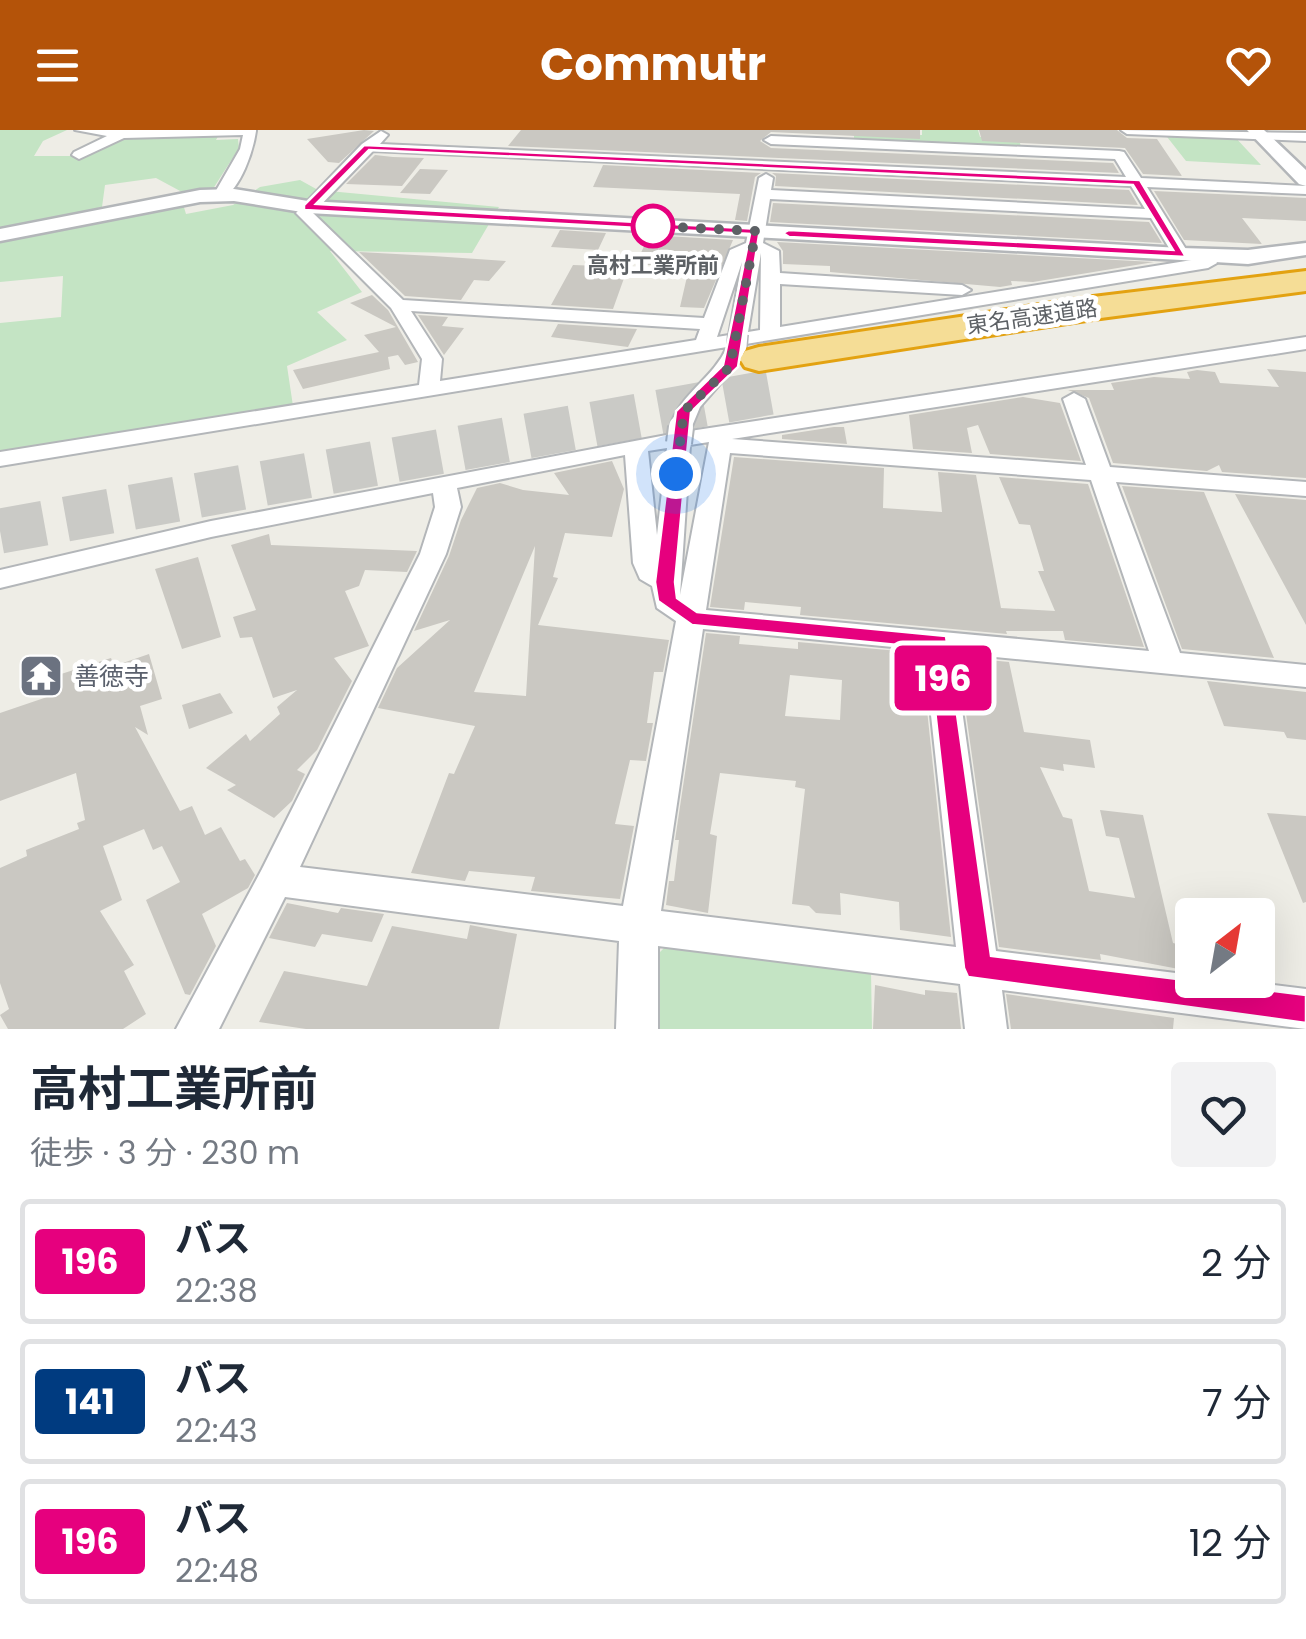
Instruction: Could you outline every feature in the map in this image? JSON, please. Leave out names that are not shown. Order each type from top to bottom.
[{"type":"highway","name":"東名高速道路","points":[[751,343],[1093,308],[1306,281]]},
{"type":"highway","name":"東名高速道路","points":[[788,389],[1306,308]]},
{"type":"street","points":[[82,130],[250,130],[248,149],[222,194]]},
{"type":"street","points":[[385,130],[304,213],[398,305],[432,360],[429,388]]},
{"type":"street","points":[[1127,130],[1306,137]]},
{"type":"street","points":[[79,155],[128,132]]},
{"type":"street","points":[[1258,133],[1306,180]]},
{"type":"street","points":[[751,343],[755,239],[772,135],[1057,147],[1118,155],[1181,254]]},
{"type":"street","points":[[367,148],[1306,190]]},
{"type":"street","points":[[0,235],[116,210],[222,194],[308,207],[755,239],[1248,257],[1306,249]]},
{"type":"street","points":[[763,194],[1157,214]]},
{"type":"street","points":[[755,239],[771,251],[769,278],[751,343],[684,411],[665,582],[668,601],[692,618],[1306,676]]},
{"type":"street","points":[[708,334],[738,250],[755,239]]},
{"type":"street","points":[[398,305],[708,334],[751,343],[1001,296],[1208,263],[1204,255]]},
{"type":"street","points":[[769,278],[1001,296]]},
{"type":"street","points":[[0,463],[70,454],[98,444],[429,388],[708,334]]},
{"type":"street","points":[[0,580],[158,541],[636,446],[721,438],[1306,343]]},
{"type":"street","points":[[1074,399],[1168,663]]},
{"type":"street","points":[[721,438],[1306,488]]},
{"type":"street","points":[[637,1029],[638,926],[721,438]]},
{"type":"street","points":[[636,446],[646,563],[650,573],[665,582]]},
{"type":"street","points":[[197,1029],[432,554],[448,506],[444,483]]},
{"type":"street","points":[[0,562],[124,538],[158,541]]},
{"type":"street","points":[[938,641],[986,1029]]},
{"type":"street","points":[[274,880],[1306,1009]]},
{"type":"green space","points":[[0,130],[67,130],[43,141],[34,156],[83,156],[122,136],[220,133],[216,140],[238,139],[239,148],[211,192],[182,192],[156,178],[105,185],[102,207],[0,230]]},
{"type":"green space","points":[[922,130],[978,130],[980,137],[1018,138],[1022,149],[854,142],[854,132],[922,135]]},
{"type":"green space","points":[[1164,133],[1234,136],[1261,165],[1186,161]]},
{"type":"green space","points":[[300,180],[318,190],[499,207],[472,253],[330,251],[362,292],[317,312],[347,340],[287,366],[293,406],[0,454],[0,323],[61,317],[63,276],[0,282],[0,242],[182,201],[186,214],[233,205],[260,187]]},
{"type":"green space","points":[[665,947],[871,972],[872,1029],[659,1029],[659,953]]},
{"type":"building","points":[[521,130],[920,130],[920,139],[771,132],[760,141],[771,148],[1113,163],[1119,173],[508,146]]},
{"type":"building","points":[[979,130],[1117,130],[1127,138],[1157,139],[1182,176],[1143,174],[1125,148],[982,141]]},
{"type":"building","points":[[374,131],[339,163],[328,162],[307,139]]},
{"type":"building","points":[[375,155],[424,158],[402,186],[346,184]]},
{"type":"building","points":[[603,165],[761,173],[755,177],[747,221],[735,220],[740,194],[593,187]]},
{"type":"building","points":[[420,169],[448,170],[430,194],[400,193]]},
{"type":"building","points":[[772,173],[1129,190],[1138,205],[775,186],[776,176]]},
{"type":"building","points":[[1154,191],[1306,198],[1306,221],[1242,218],[1262,244],[1184,240]]},
{"type":"building","points":[[773,203],[1149,222],[1162,243],[770,222]]},
{"type":"building","points":[[560,230],[606,233],[598,250],[551,247]]},
{"type":"building","points":[[649,235],[733,240],[704,308],[680,307],[689,268],[636,264]]},
{"type":"building","points":[[777,242],[1154,262],[1033,282],[1011,281],[1012,285],[1000,287],[830,272],[830,266],[783,264],[783,251]]},
{"type":"building","points":[[359,252],[506,261],[489,281],[474,280],[461,300],[405,296]]},
{"type":"building","points":[[573,265],[628,267],[613,309],[551,305]]},
{"type":"building","points":[[372,295],[388,310],[418,362],[405,365],[398,355],[388,357],[390,369],[303,389],[293,370],[379,352],[364,335],[396,327],[350,303]]},
{"type":"building","points":[[418,315],[448,317],[442,326],[464,328],[444,355]]},
{"type":"building","points":[[558,324],[637,329],[628,347],[551,337]]},
{"type":"building","points":[[1267,369],[1306,372],[1306,478],[1222,472],[1219,465],[1207,471],[1113,463],[1089,398],[1068,390],[1114,390],[1111,383],[1154,377],[1190,379],[1187,372],[1197,370],[1215,372],[1220,383],[1279,387]]},
{"type":"building","points":[[1023,397],[1060,403],[1081,461],[990,454],[978,425],[967,428],[972,453],[913,449],[909,415]]},
{"type":"building","points":[[844,427],[847,444],[782,439],[782,435]]},
{"type":"building","points":[[734,457],[884,468],[883,508],[942,512],[938,472],[976,475],[1001,608],[1055,611],[1038,571],[1044,571],[1030,525],[1019,524],[999,477],[1088,484],[1144,647],[1065,640],[1063,631],[1006,631],[1007,634],[800,615],[801,607],[745,602],[744,610],[710,607]]},
{"type":"building","points":[[612,461],[624,489],[612,537],[565,533],[553,577],[558,578],[538,625],[669,640],[663,672],[654,672],[647,723],[653,723],[646,761],[630,760],[615,824],[634,826],[620,899],[531,891],[535,877],[469,871],[465,881],[411,873],[449,773],[454,774],[475,726],[378,708],[397,668],[450,620],[414,631],[477,488],[500,483],[569,495],[554,473]],"holes":[[[535,546],[526,696],[474,692]]]},
{"type":"building","points":[[1122,486],[1204,492],[1274,658],[1182,649]]},
{"type":"building","points":[[1235,494],[1306,500],[1306,625]]},
{"type":"building","points":[[269,534],[271,545],[417,551],[407,572],[365,570],[359,586],[345,591],[369,646],[334,658],[352,681],[317,750],[297,770],[305,774],[292,801],[274,818],[227,790],[236,785],[206,768],[246,734],[250,741],[280,714],[277,707],[297,690],[273,698],[252,637],[240,638],[233,617],[256,610],[231,545]]},
{"type":"building","points":[[198,557],[221,637],[182,649],[155,569]]},
{"type":"building","points":[[706,633],[740,636],[739,644],[798,649],[798,642],[921,653],[951,937],[900,930],[899,902],[840,893],[841,915],[816,913],[809,906],[792,904],[805,789],[795,787],[796,781],[720,773],[710,834],[717,836],[708,913],[666,905],[669,881],[674,881],[679,840],[675,840]],"holes":[[[790,675],[842,680],[840,720],[785,716]]]},
{"type":"building","points":[[149,654],[162,699],[140,706],[148,735],[135,727],[180,811],[192,806],[205,835],[221,827],[240,861],[245,859],[255,875],[248,888],[202,914],[216,946],[190,995],[185,994],[146,900],[180,882],[162,846],[153,850],[144,829],[103,846],[122,900],[100,911],[134,965],[124,971],[146,1014],[123,1029],[8,1029],[0,1015],[9,1009],[0,983],[0,868],[27,856],[26,850],[79,829],[77,823],[85,820],[76,773],[0,801],[0,713],[50,696],[48,688],[60,684],[58,675],[111,658],[114,666]]},
{"type":"building","points":[[958,657],[1009,662],[1024,732],[1090,740],[1095,768],[1063,764],[1064,771],[1040,767],[1063,817],[1072,819],[1089,891],[1135,898],[1119,838],[1106,836],[1100,810],[1143,815],[1175,944],[1175,968],[1100,954],[1101,960],[999,947]]},
{"type":"building","points":[[1207,681],[1306,692],[1306,740],[1287,738],[1284,732],[1224,726]]},
{"type":"building","points":[[220,693],[233,713],[189,729],[182,705]]},
{"type":"building","points":[[1267,813],[1306,816],[1306,902],[1303,903]]},
{"type":"building","points":[[287,903],[338,913],[341,908],[384,914],[372,942],[322,934],[315,947],[269,938]]},
{"type":"building","points":[[470,925],[517,934],[499,1029],[306,1029],[259,1022],[284,971],[367,986],[392,926],[467,939]]},
{"type":"building","points":[[875,985],[925,995],[925,990],[957,993],[961,1029],[873,1029]]},
{"type":"building","points":[[1006,994],[1174,1018],[1173,1029],[1011,1029]]},
{"type":"tunnel","points":[[0,531],[788,389]]},
{"type":"bus line","name":"196","points":[[789,233],[1181,254],[1136,182],[367,148],[308,207],[756,231],[730,367],[684,411],[665,582],[668,601],[692,618],[938,641],[978,968],[1306,1009]]},
{"type":"place","name":"高村工業所前","points":[[653,226]]},
{"type":"place","name":"善徳寺","points":[[41,676]]},
{"type":"route","points":[[653,226],[756,231],[730,367],[684,411],[676,474]]}]
